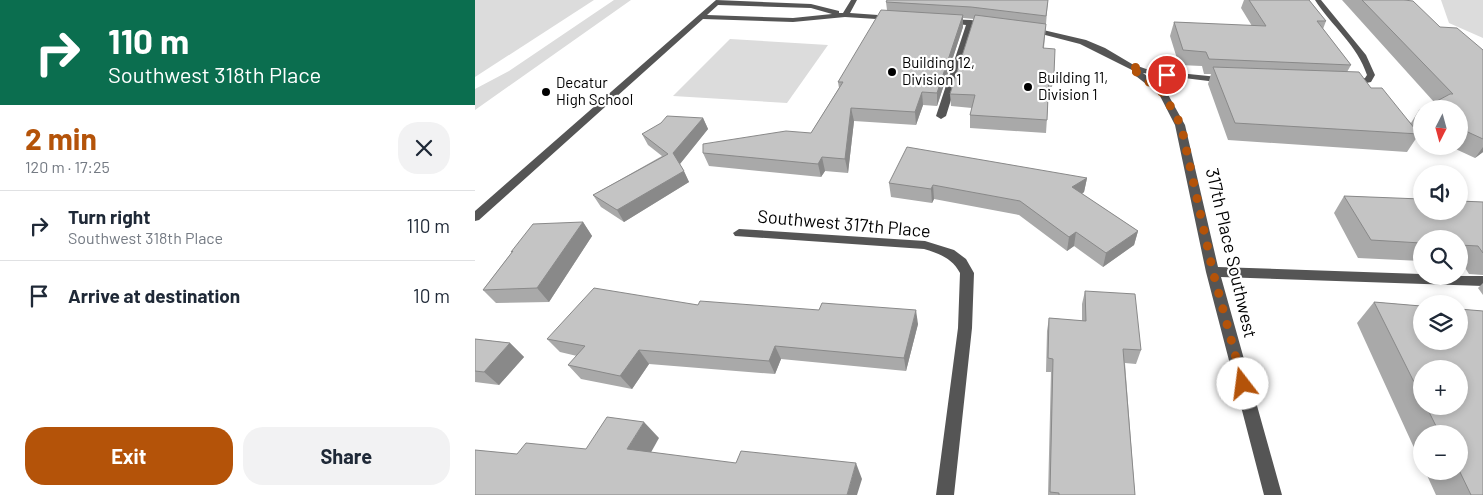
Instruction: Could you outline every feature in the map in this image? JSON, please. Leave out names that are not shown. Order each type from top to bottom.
[{"type":"street","points":[[845,15],[854,0]]},
{"type":"street","points":[[1318,0],[1328,16],[1365,60],[1371,72],[1370,78],[1361,83],[1341,85]]},
{"type":"street","points":[[475,217],[719,1],[811,6],[845,15]]},
{"type":"street","points":[[701,17],[793,20],[845,15],[899,18]]},
{"type":"street","points":[[933,20],[998,24]]},
{"type":"street","points":[[941,116],[971,22]]},
{"type":"street","points":[[1023,27],[1083,42],[1102,50],[1129,66],[1167,75],[1232,80]]},
{"type":"street","name":"317th Place Southwest","points":[[1129,66],[1163,93],[1181,125],[1213,272],[1273,495]]},
{"type":"street","name":"Southwest 317th Place","points":[[739,233],[925,245],[950,253],[961,262],[967,273],[965,328],[945,495]]},
{"type":"street","points":[[1213,272],[1483,281]]},
{"type":"shaded area","points":[[475,0],[594,0],[475,77]]},
{"type":"shaded area","points":[[614,0],[631,0],[475,110],[475,89],[509,71]]},
{"type":"shaded area","points":[[1441,0],[1483,0],[1483,38],[1449,23]]},
{"type":"shaded area","points":[[730,39],[828,45],[787,103],[673,96]]},
{"type":"building","points":[[887,0],[1048,0],[1046,16],[971,7],[886,2]]},
{"type":"building","points":[[1249,0],[1309,0],[1326,21],[1317,21],[1351,65],[1209,59],[1206,52],[1183,50],[1174,22],[1266,26]]},
{"type":"building","points":[[1362,0],[1413,1],[1440,27],[1457,28],[1483,50],[1483,139],[1468,132],[1468,100],[1439,100],[1453,94]]},
{"type":"building","points":[[881,10],[963,15],[937,93],[922,92],[915,112],[851,108],[845,159],[822,157],[818,164],[703,153],[703,144],[786,131],[811,133],[843,82],[838,82]]},
{"type":"building","points":[[975,15],[1046,24],[1043,48],[1055,49],[1054,74],[1049,74],[1047,120],[970,115],[975,95],[950,94]]},
{"type":"building","points":[[1213,67],[1359,72],[1371,88],[1382,88],[1413,127],[1413,134],[1235,123]]},
{"type":"building","points":[[667,116],[703,118],[673,153],[684,171],[617,210],[593,195],[668,154],[642,134],[661,123]]},
{"type":"building","points":[[907,147],[1087,178],[1072,187],[1138,231],[1106,253],[1076,232],[1069,237],[1020,201],[933,185],[931,189],[889,183]]},
{"type":"building","points":[[1344,196],[1413,199],[1413,220],[1468,220],[1468,201],[1483,202],[1483,253],[1478,246],[1468,245],[1468,230],[1413,230],[1413,243],[1371,240]]},
{"type":"building","points":[[583,222],[537,288],[483,290],[533,224]]},
{"type":"building","points":[[594,288],[698,305],[700,301],[819,310],[822,303],[916,310],[904,358],[775,346],[769,361],[639,350],[620,376],[568,365],[585,346],[547,339]]},
{"type":"building","points":[[1085,291],[1135,294],[1141,350],[1123,349],[1135,495],[1059,495],[1059,493],[1050,492],[1053,359],[1048,358],[1049,318],[1086,321]]},
{"type":"building","points":[[1374,302],[1413,305],[1413,350],[1468,350],[1468,310],[1483,311],[1483,495],[1471,495],[1464,480],[1468,480],[1468,425],[1436,425],[1430,415],[1468,415],[1468,360],[1413,360],[1413,380]]},
{"type":"building","points":[[475,339],[510,343],[484,372],[475,371]]},
{"type":"building","points":[[607,417],[644,422],[627,449],[736,463],[741,451],[856,463],[847,495],[475,495],[475,450],[517,454],[526,443],[586,449]]},
{"type":"place","name":"Building 12, Division 1","points":[[892,72]]},
{"type":"place","name":"Building 11, Division 1","points":[[1028,87]]},
{"type":"place","name":"Decatur High School","points":[[546,92]]},
{"type":"route","points":[[1167,75],[1129,66],[1163,93],[1181,125],[1213,272],[1243,384]]}]
